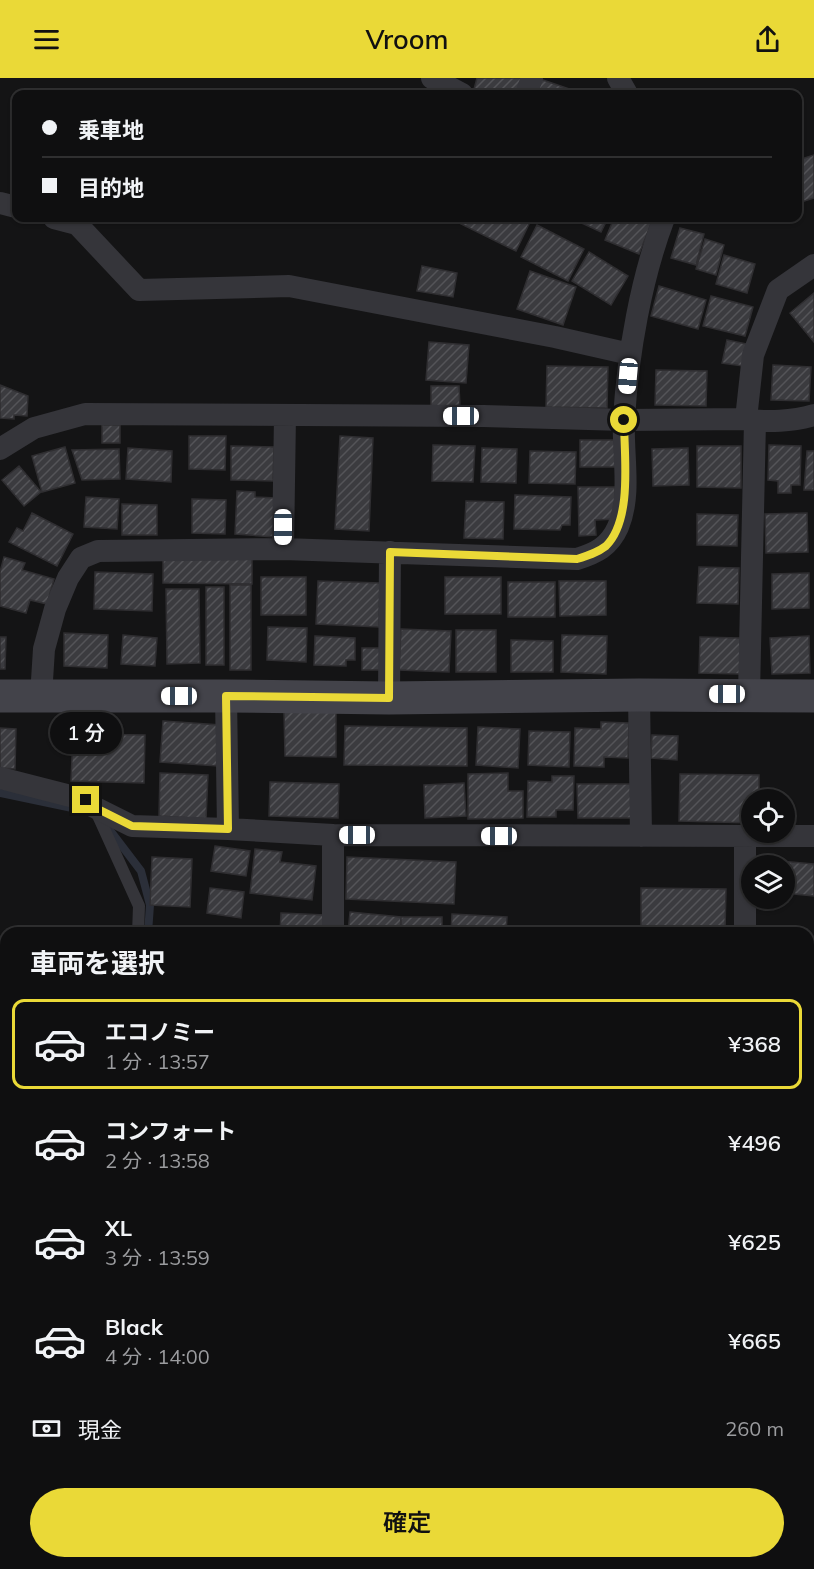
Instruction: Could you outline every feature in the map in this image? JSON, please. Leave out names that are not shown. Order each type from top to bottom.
[{"type":"street","points":[[432,78],[454,90]]},
{"type":"street","points":[[69,222],[77,224],[139,290],[290,286],[630,354]]},
{"type":"street","points":[[41,696],[44,649],[55,609],[68,578],[81,558],[98,551],[283,549],[577,559],[597,553],[613,536],[622,510],[625,488],[624,420],[630,354],[654,244],[662,222]]},
{"type":"street","points":[[749,694],[753,356],[777,290],[814,265]]},
{"type":"street","points":[[0,448],[34,428],[85,414],[483,416],[624,420],[782,420],[814,415]]},
{"type":"street","points":[[283,549],[285,415]]},
{"type":"street","points":[[389,698],[390,552]]},
{"type":"street","points":[[0,696],[389,698],[749,694],[814,696]]},
{"type":"street","points":[[639,695],[641,836]]},
{"type":"street","points":[[226,696],[228,829]]},
{"type":"street","points":[[0,778],[86,800],[94,807],[132,826],[333,835],[741,836]]},
{"type":"street","points":[[333,835],[333,927]]},
{"type":"street","points":[[795,836],[814,836]]},
{"type":"street","points":[[745,843],[745,927]]},
{"type":"lane","points":[[94,807],[139,906],[138,927]]},
{"type":"building","points":[[477,78],[523,78],[519,90],[474,90]]},
{"type":"building","points":[[540,79],[572,90],[536,90]]},
{"type":"building","points":[[814,155],[814,198],[802,202],[802,159]]},
{"type":"building","points":[[462,222],[530,222],[516,251],[461,224]]},
{"type":"building","points":[[580,222],[606,222],[601,232]]},
{"type":"building","points":[[612,222],[652,222],[639,254],[605,240]]},
{"type":"building","points":[[537,225],[584,249],[568,281],[521,257]]},
{"type":"building","points":[[680,228],[704,234],[696,265],[671,258]]},
{"type":"building","points":[[705,239],[724,245],[716,275],[696,269]]},
{"type":"building","points":[[589,252],[628,276],[611,305],[572,281]]},
{"type":"building","points":[[724,255],[755,264],[747,293],[716,284]]},
{"type":"building","points":[[422,266],[457,273],[453,297],[417,291]]},
{"type":"building","points":[[530,271],[576,287],[563,325],[517,309]]},
{"type":"building","points":[[659,286],[706,300],[698,329],[651,316]]},
{"type":"building","points":[[814,293],[814,342],[790,313]]},
{"type":"building","points":[[711,296],[753,307],[745,336],[703,326]]},
{"type":"building","points":[[727,340],[747,344],[743,366],[722,363]]},
{"type":"building","points":[[429,342],[469,345],[466,383],[426,380]]},
{"type":"building","points":[[773,365],[811,367],[809,401],[771,400]]},
{"type":"building","points":[[547,366],[608,367],[607,408],[546,407]]},
{"type":"building","points":[[656,370],[707,371],[706,406],[655,405]]},
{"type":"building","points":[[0,385],[28,396],[27,416],[14,415],[14,419],[0,418]]},
{"type":"building","points":[[431,386],[459,386],[460,407],[431,407]]},
{"type":"building","points":[[102,425],[120,425],[120,443],[102,443]]},
{"type":"building","points":[[189,436],[226,436],[225,470],[189,469]]},
{"type":"building","points":[[340,436],[373,438],[369,531],[335,529]]},
{"type":"building","points":[[580,440],[617,440],[616,467],[580,467]]},
{"type":"building","points":[[433,445],[475,446],[473,482],[432,481]]},
{"type":"building","points":[[769,445],[801,446],[800,485],[791,485],[791,493],[778,493],[778,481],[768,480]]},
{"type":"building","points":[[231,446],[274,447],[273,481],[231,480]]},
{"type":"building","points":[[697,446],[741,446],[741,488],[697,487]]},
{"type":"building","points":[[65,447],[75,483],[42,492],[32,456]]},
{"type":"building","points":[[128,448],[172,451],[171,482],[126,479]]},
{"type":"building","points":[[482,448],[517,449],[516,483],[481,482]]},
{"type":"building","points":[[688,448],[689,485],[653,486],[652,449]]},
{"type":"building","points":[[119,449],[120,479],[82,480],[72,450]]},
{"type":"building","points":[[530,451],[576,452],[575,484],[529,483]]},
{"type":"building","points":[[807,451],[814,451],[814,490],[804,490]]},
{"type":"building","points":[[19,466],[41,492],[24,506],[2,480]]},
{"type":"building","points":[[578,487],[615,487],[616,519],[595,520],[596,535],[579,536]]},
{"type":"building","points":[[237,491],[255,492],[255,497],[277,498],[274,537],[235,534]]},
{"type":"building","points":[[515,495],[571,497],[570,525],[562,525],[560,530],[514,529]]},
{"type":"building","points":[[86,497],[119,499],[117,529],[84,527]]},
{"type":"building","points":[[192,499],[226,500],[225,534],[192,533]]},
{"type":"building","points":[[466,501],[504,502],[503,539],[464,538]]},
{"type":"building","points":[[122,504],[157,505],[157,535],[122,535]]},
{"type":"building","points":[[32,513],[73,534],[57,566],[9,542],[17,528],[23,531]]},
{"type":"building","points":[[807,513],[808,552],[766,553],[765,514]]},
{"type":"building","points":[[697,514],[738,515],[737,546],[697,545]]},
{"type":"building","points":[[4,557],[25,563],[22,570],[54,579],[47,604],[30,600],[26,613],[0,606],[0,572]]},
{"type":"building","points":[[163,558],[252,558],[252,584],[163,583]]},
{"type":"building","points":[[699,567],[739,568],[738,604],[697,603]]},
{"type":"building","points":[[95,572],[153,574],[152,611],[94,609]]},
{"type":"building","points":[[809,573],[809,608],[772,609],[772,574]]},
{"type":"building","points":[[261,577],[306,577],[306,615],[261,615]]},
{"type":"building","points":[[445,577],[501,577],[501,614],[445,614]]},
{"type":"building","points":[[318,581],[380,583],[379,627],[316,624]]},
{"type":"building","points":[[559,581],[606,581],[606,615],[560,616]]},
{"type":"building","points":[[508,582],[555,582],[555,617],[508,617]]},
{"type":"building","points":[[230,585],[251,585],[251,670],[230,670]]},
{"type":"building","points":[[206,587],[224,587],[224,665],[206,665]]},
{"type":"building","points":[[166,589],[199,589],[200,663],[167,664]]},
{"type":"building","points":[[268,627],[307,628],[306,662],[267,660]]},
{"type":"building","points":[[401,629],[451,631],[449,672],[399,670]]},
{"type":"building","points":[[456,630],[496,630],[496,672],[456,672]]},
{"type":"building","points":[[64,633],[108,635],[107,668],[64,666]]},
{"type":"building","points":[[123,635],[157,638],[155,666],[121,664]]},
{"type":"building","points":[[562,635],[607,636],[606,674],[561,672]]},
{"type":"building","points":[[315,636],[355,638],[355,660],[346,660],[346,666],[314,665]]},
{"type":"building","points":[[809,636],[810,673],[772,674],[770,638]]},
{"type":"building","points":[[0,637],[6,637],[5,669],[0,669]]},
{"type":"building","points":[[700,637],[740,638],[740,674],[699,673]]},
{"type":"building","points":[[511,640],[553,641],[553,672],[511,672]]},
{"type":"building","points":[[362,648],[380,648],[380,670],[362,670]]},
{"type":"building","points":[[336,711],[336,757],[285,756],[284,712]]},
{"type":"building","points":[[163,721],[221,725],[218,766],[160,762]]},
{"type":"building","points":[[601,722],[629,723],[628,758],[604,757],[604,767],[574,766],[575,728],[601,729]]},
{"type":"building","points":[[345,726],[467,728],[467,766],[344,765]]},
{"type":"building","points":[[478,727],[520,729],[518,768],[476,765]]},
{"type":"building","points":[[0,728],[16,729],[15,769],[0,768]]},
{"type":"building","points":[[529,731],[570,732],[569,767],[528,765]]},
{"type":"building","points":[[73,734],[145,735],[144,783],[71,781]]},
{"type":"building","points":[[652,735],[678,736],[677,760],[651,758]]},
{"type":"building","points":[[160,773],[208,775],[206,819],[159,816]]},
{"type":"building","points":[[508,773],[508,791],[523,791],[523,818],[468,819],[468,774]]},
{"type":"building","points":[[680,774],[759,775],[759,789],[741,789],[741,823],[679,821]]},
{"type":"building","points":[[552,776],[574,776],[573,810],[556,810],[556,817],[527,817],[528,781],[552,782]]},
{"type":"building","points":[[270,782],[339,784],[338,818],[269,816]]},
{"type":"building","points":[[464,783],[466,816],[425,818],[424,785]]},
{"type":"building","points":[[577,784],[632,784],[632,818],[578,818]]},
{"type":"building","points":[[215,846],[250,851],[246,876],[211,871]]},
{"type":"building","points":[[255,849],[282,852],[280,862],[316,866],[312,900],[250,893]]},
{"type":"building","points":[[152,857],[192,859],[190,907],[150,905]]},
{"type":"building","points":[[347,857],[456,862],[454,904],[346,899]]},
{"type":"building","points":[[795,862],[814,864],[814,896],[795,894]]},
{"type":"building","points":[[210,888],[244,892],[241,918],[207,913]]},
{"type":"building","points":[[641,888],[726,889],[725,927],[641,927]]},
{"type":"building","points":[[350,912],[401,917],[400,927],[349,927]]},
{"type":"building","points":[[281,913],[325,915],[324,927],[280,927]]},
{"type":"building","points":[[452,914],[507,917],[506,927],[451,927]]},
{"type":"building","points":[[401,917],[442,917],[442,927],[401,927]]},
{"type":"waterway","points":[[0,793],[77,809]]},
{"type":"waterway","points":[[109,829],[141,871],[150,905],[148,927]]},
{"type":"route","points":[[86,800],[94,807],[132,826],[228,829],[226,696],[389,698],[390,552],[577,559],[597,553],[607,544],[618,527],[622,510],[625,488],[624,420]]}]
